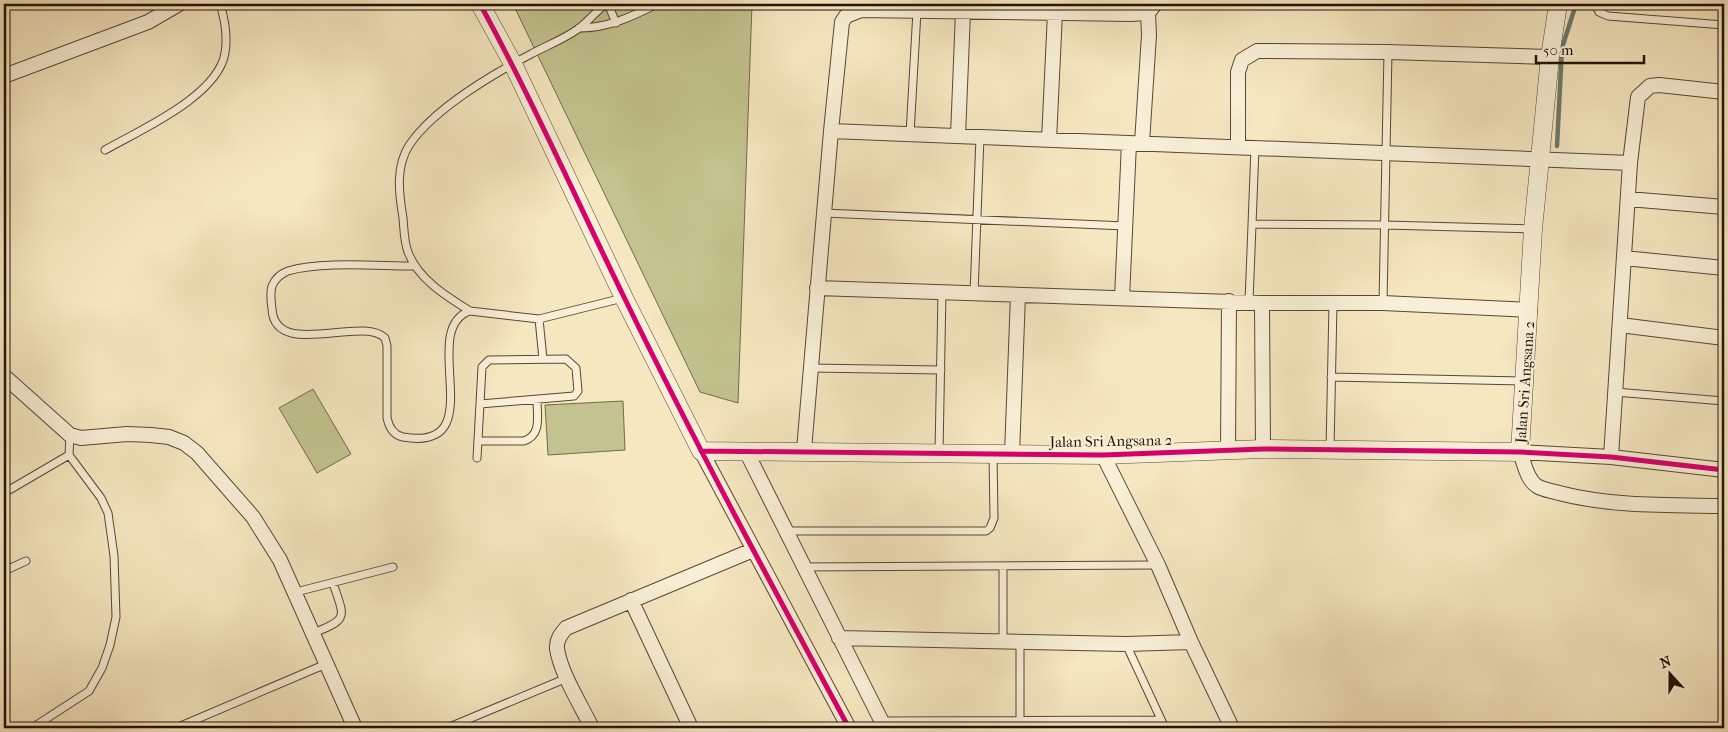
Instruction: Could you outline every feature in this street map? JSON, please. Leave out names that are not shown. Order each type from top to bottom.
[{"type":"street","points":[[4,76],[148,22],[170,11],[179,4]]},
{"type":"street","points":[[480,4],[513,64],[624,298],[701,451],[850,728]]},
{"type":"street","name":"Jalan Sri Angsana 2","points":[[701,451],[804,450],[1103,455],[1263,449],[1520,452],[1530,310],[1533,229],[1550,57],[1558,4]]},
{"type":"street","points":[[804,450],[831,131],[842,22],[846,16],[861,10],[1055,13],[1151,8],[1125,226],[1122,298]]},
{"type":"street","points":[[958,136],[963,12]]},
{"type":"street","points":[[1049,140],[1055,13]]},
{"type":"street","points":[[1238,147],[1238,72],[1242,60],[1249,55],[1266,50],[1550,57]]},
{"type":"street","points":[[1611,457],[1630,163],[1638,97],[1643,90],[1650,86],[1659,85],[1724,92]]},
{"type":"street","points":[[831,131],[1630,163]]},
{"type":"street","points":[[1628,198],[1724,207]]},
{"type":"street","points":[[1624,258],[1724,268]]},
{"type":"street","points":[[817,288],[1256,303],[1383,303],[1530,310]]},
{"type":"street","points":[[1012,454],[1018,296]]},
{"type":"street","points":[[1228,451],[1229,301]]},
{"type":"street","points":[[1256,303],[1263,449]]},
{"type":"street","points":[[1620,325],[1724,338]]},
{"type":"street","points":[[4,376],[70,435],[81,438],[127,434],[169,437],[184,443],[204,460],[252,517],[280,560],[296,592],[355,728]]},
{"type":"street","points":[[746,451],[802,567],[884,724]]},
{"type":"street","points":[[1724,470],[1611,457],[1520,452],[1529,477],[1536,486],[1573,496],[1641,504],[1724,506]]},
{"type":"street","points":[[1103,455],[1158,565],[1191,642],[1232,728]]},
{"type":"street","points":[[592,728],[567,678],[557,648],[559,638],[566,628],[753,550]]},
{"type":"street","points":[[631,600],[691,728]]},
{"type":"street","points":[[839,638],[1126,644],[1191,642]]},
{"type":"lane","points":[[105,150],[191,100],[210,82],[225,55],[226,27],[220,4]]},
{"type":"lane","points":[[470,311],[440,292],[414,266],[407,250],[398,187],[403,160],[410,145],[438,114],[513,64],[579,28],[593,14],[607,4],[616,23]]},
{"type":"lane","points":[[579,28],[598,28],[616,23],[657,4]]},
{"type":"lane","points":[[1596,4],[1599,12],[1608,16],[1724,26]]},
{"type":"lane","points":[[910,134],[917,11]]},
{"type":"lane","points":[[1383,303],[1388,52]]},
{"type":"lane","points":[[974,294],[980,137]]},
{"type":"lane","points":[[1255,148],[1252,224],[1256,303]]},
{"type":"lane","points":[[824,213],[1125,226]]},
{"type":"lane","points":[[1252,224],[1533,229]]},
{"type":"lane","points":[[414,266],[321,266],[287,271],[278,276],[271,288],[272,315],[277,326],[288,332],[380,333],[387,346],[387,418],[390,428],[395,434],[402,437],[420,438],[436,435],[444,429],[450,418],[450,347],[452,325],[463,313],[470,311],[539,319],[624,298]]},
{"type":"lane","points":[[939,453],[942,292]]},
{"type":"lane","points":[[1330,450],[1333,303]]},
{"type":"lane","points":[[539,319],[543,359]]},
{"type":"lane","points":[[478,458],[478,441],[480,404],[482,367],[486,362],[489,360],[566,359],[576,368],[578,391],[574,396],[480,404]]},
{"type":"lane","points":[[810,368],[941,370]]},
{"type":"lane","points":[[1331,378],[1525,381]]},
{"type":"lane","points":[[1615,392],[1724,401]]},
{"type":"lane","points":[[478,441],[530,440],[537,430],[537,400]]},
{"type":"lane","points":[[32,728],[89,692],[102,668],[116,617],[114,556],[108,514],[101,498],[69,455],[70,435]]},
{"type":"lane","points":[[784,531],[986,531],[990,528],[994,518],[993,454]]},
{"type":"lane","points":[[4,493],[69,455]]},
{"type":"lane","points":[[4,571],[26,561]]},
{"type":"lane","points":[[802,567],[1158,565]]},
{"type":"lane","points":[[1003,566],[1003,641]]},
{"type":"lane","points":[[296,592],[393,567]]},
{"type":"lane","points":[[313,633],[339,622],[341,618],[342,612],[333,582]]},
{"type":"lane","points":[[1020,642],[1020,728]]},
{"type":"lane","points":[[1126,644],[1165,728]]},
{"type":"lane","points":[[176,728],[326,664]]},
{"type":"lane","points":[[448,728],[567,678]]},
{"type":"lane","points":[[884,724],[1020,719],[1161,720]]},
{"type":"green space","points":[[513,4],[752,4],[738,403],[700,392]]},
{"type":"green space","points":[[313,389],[351,454],[317,473],[279,408]]},
{"type":"green space","points":[[623,401],[625,450],[548,455],[545,405]]},
{"type":"waterway","points":[[1557,146],[1562,48],[1576,4]]},
{"type":"cycle path","points":[[480,4],[536,113],[678,406],[849,728]]},
{"type":"cycle path","points":[[701,451],[1103,455],[1263,449],[1520,452],[1611,457],[1724,470]]}]
